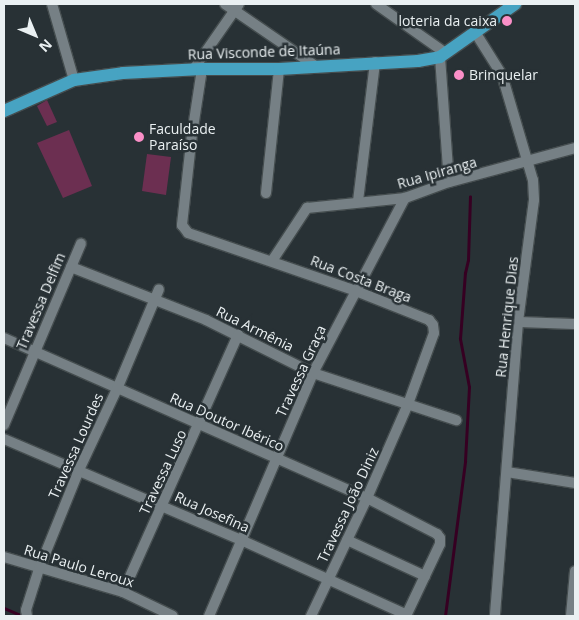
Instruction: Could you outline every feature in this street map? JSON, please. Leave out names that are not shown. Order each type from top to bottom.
[{"type":"main road","name":"Rua Visconde de Itaúna","points":[[4,111],[74,80],[122,73],[198,69],[279,70],[375,62],[418,61],[442,55],[514,4]]},
{"type":"street","points":[[52,4],[74,80]]},
{"type":"street","points":[[225,4],[237,7],[317,67]]},
{"type":"street","points":[[376,4],[442,55],[449,182]]},
{"type":"street","points":[[198,69],[237,7]]},
{"type":"street","name":"Rua Henrique Dias","points":[[475,32],[502,74],[533,180],[534,200],[518,322],[495,616]]},
{"type":"street","points":[[358,201],[375,62]]},
{"type":"street","name":"Rua Costa Braga","points":[[198,69],[182,224],[188,233],[197,237],[356,291],[429,320],[433,325],[434,333],[408,404]]},
{"type":"street","points":[[266,193],[279,70]]},
{"type":"street","name":"Rua Ipiranga","points":[[272,261],[307,208],[358,201],[405,198],[449,182],[575,148]]},
{"type":"street","name":"Travessa Graça","points":[[209,616],[313,373],[405,198]]},
{"type":"street","name":"Travessa Delfim","points":[[4,424],[81,244]]},
{"type":"street","name":"Rua Armênia","points":[[71,267],[238,335],[313,373],[456,420]]},
{"type":"street","name":"Travessa Lourdes","points":[[27,613],[39,568],[79,470],[117,389],[159,289]]},
{"type":"street","points":[[518,322],[575,324]]},
{"type":"street","name":"Travessa Luso","points":[[123,592],[161,505],[200,424],[238,335]]},
{"type":"street","name":"Rua Doutor Ibérico","points":[[4,338],[34,353],[367,498],[437,534],[440,538],[440,544],[425,576]]},
{"type":"street","name":"Travessa João Diniz","points":[[311,616],[367,498],[408,404]]},
{"type":"street","name":"Rua Josefina","points":[[4,439],[241,540],[406,615]]},
{"type":"street","points":[[506,472],[575,483]]},
{"type":"street","points":[[347,540],[425,576],[406,615]]},
{"type":"street","name":"Rua Paulo Leroux","points":[[4,558],[123,592],[174,616]]},
{"type":"street","points":[[571,616],[575,571]]},
{"type":"shaded area","points":[[47,100],[57,122],[47,126],[37,106]]},
{"type":"shaded area","points":[[69,130],[92,186],[63,198],[37,143]]},
{"type":"shaded area","points":[[147,154],[171,157],[166,195],[142,191]]},
{"type":"waterway","points":[[445,616],[465,461],[469,387],[460,339],[465,273],[468,260],[470,197]]},
{"type":"waterway","points":[[4,608],[23,616]]},
{"type":"place","name":"loteria da caixa","points":[[507,21]]},
{"type":"place","name":"Brinquelar","points":[[459,75]]},
{"type":"place","name":"Faculdade Paraíso","points":[[139,137]]}]
